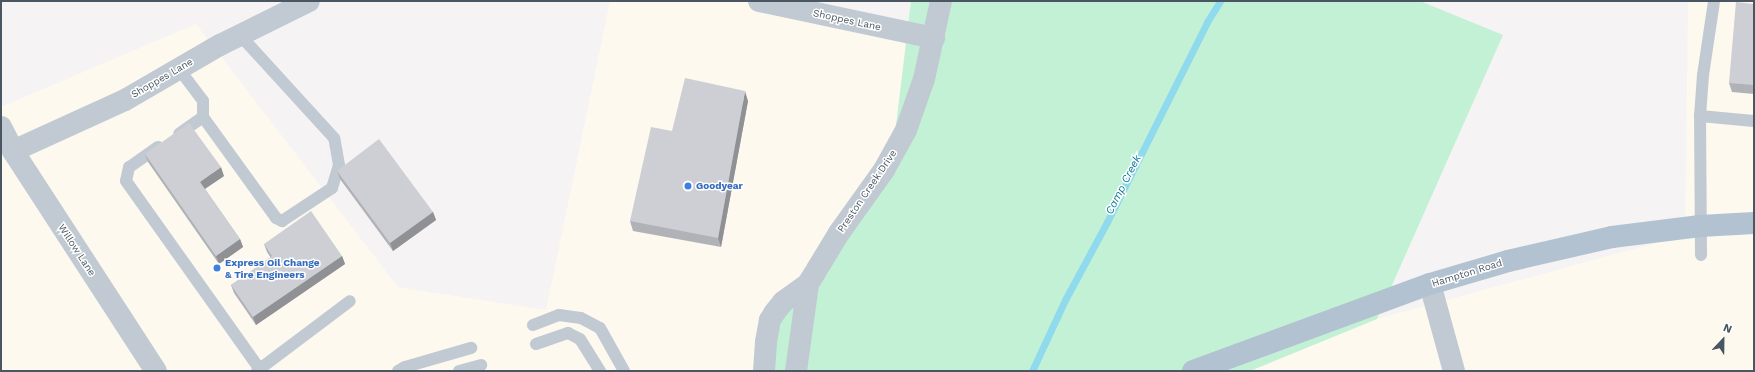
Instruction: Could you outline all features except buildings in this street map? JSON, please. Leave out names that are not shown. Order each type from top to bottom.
[{"type":"main road","name":"Hampton Road","points":[[1193,371],[1430,284],[1508,261],[1612,237],[1700,226],[1754,223]]},
{"type":"street","name":"Shoppes Lane","points":[[13,151],[125,100],[240,35],[309,1]]},
{"type":"street","name":"Shoppes Lane","points":[[759,1],[934,38]]},
{"type":"street","name":"Preston Creek Drive","points":[[764,371],[766,342],[770,320],[783,302],[808,284],[840,232],[884,170],[906,130],[922,86],[934,38],[941,1]]},
{"type":"street","name":"Willow Lane","points":[[1,127],[13,151],[156,371]]},
{"type":"street","name":"Preston Creek Drive","points":[[796,371],[808,284]]},
{"type":"street","points":[[1430,284],[1454,371]]},
{"type":"lane","points":[[1701,255],[1700,116],[1703,75],[1714,1]]},
{"type":"lane","points":[[179,69],[203,101],[203,117],[276,218],[282,221],[332,188],[338,165],[334,138],[240,35]]},
{"type":"lane","points":[[1700,116],[1754,121]]},
{"type":"lane","points":[[203,117],[129,167],[126,181],[259,370],[350,301]]},
{"type":"lane","points":[[533,325],[559,315],[581,318],[600,328],[624,371]]},
{"type":"lane","points":[[536,344],[568,333],[580,339],[600,371]]},
{"type":"lane","points":[[398,371],[404,367],[471,348]]},
{"type":"lane","points":[[459,371],[481,365]]},
{"type":"shaded area","points":[[610,1],[743,1],[907,37],[895,134],[767,371],[1,371],[1,107],[196,24],[398,287],[546,310]]},
{"type":"shaded area","points":[[1688,1],[1754,1],[1754,371],[1250,371],[1377,319],[1685,235]]},
{"type":"green space","points":[[911,1],[1420,1],[1503,35],[1377,319],[1250,371],[767,371],[757,341],[895,134]]},
{"type":"waterway","name":"Camp Creek","points":[[1032,371],[1065,300],[1107,222],[1207,22],[1220,1]]},
{"type":"place","name":"Goodyear","points":[[688,186]]},
{"type":"place","name":"Express Oil Change & Tire Engineers","points":[[217,268]]}]
